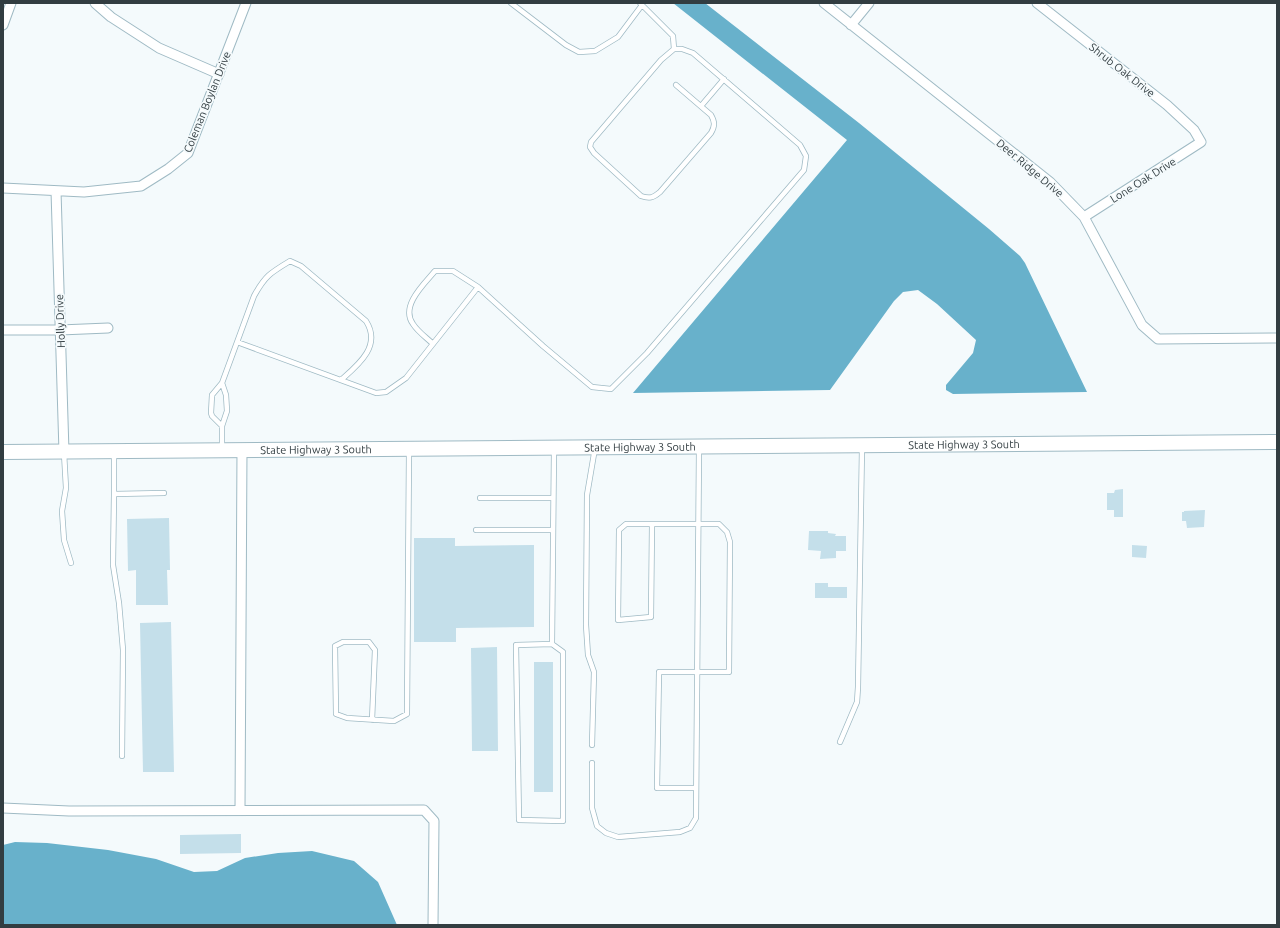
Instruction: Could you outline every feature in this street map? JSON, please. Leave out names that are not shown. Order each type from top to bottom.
[{"type":"main road","name":"State Highway 3 South","points":[[3,452],[1277,442]]},
{"type":"street","points":[[3,25],[11,3]]},
{"type":"street","points":[[95,3],[111,16],[159,48],[219,74]]},
{"type":"street","name":"Coleman Boylan Drive","points":[[3,188],[84,192],[141,186],[188,154],[246,3]]},
{"type":"street","name":"Deer Ridge Drive","points":[[824,3],[1050,182],[1084,217],[1142,325],[1158,339],[1277,338]]},
{"type":"street","points":[[852,25],[869,3]]},
{"type":"street","name":"Shrub Oak Drive","points":[[1037,3],[1167,105],[1194,130],[1201,142]]},
{"type":"street","name":"Lone Oak Drive","points":[[1084,217],[1201,142]]},
{"type":"street","name":"Holly Drive","points":[[56,191],[64,452]]},
{"type":"street","points":[[3,330],[108,328]]},
{"type":"street","points":[[240,810],[242,450]]},
{"type":"street","points":[[3,808],[69,811],[424,810],[434,822],[433,925]]},
{"type":"lane","points":[[511,3],[566,45],[579,52],[595,51],[618,37],[641,4],[673,36],[674,49]]},
{"type":"lane","points":[[433,344],[412,324],[409,308],[417,292],[435,271],[453,271],[478,287],[543,346],[592,387],[612,389],[647,353],[804,170],[806,156],[800,145],[693,53],[682,49],[674,49],[661,60],[591,142],[590,147],[594,153],[641,196],[648,198],[655,197],[706,139],[714,127],[714,121],[711,115],[676,85]]},
{"type":"lane","points":[[701,106],[724,79]]},
{"type":"lane","points":[[222,426],[211,413],[212,395],[222,383],[254,296],[270,273],[290,261],[301,266],[366,321],[370,327],[371,345],[365,356],[359,364],[341,380]]},
{"type":"lane","points":[[237,342],[376,393],[386,392],[406,378],[478,287]]},
{"type":"lane","points":[[222,383],[226,395],[227,411],[222,426],[222,450]]},
{"type":"lane","points":[[840,742],[856,702],[858,686],[862,446]]},
{"type":"lane","points":[[592,763],[592,808],[597,826],[606,833],[618,837],[680,832],[690,828],[696,818],[699,447]]},
{"type":"lane","points":[[552,644],[552,498],[554,448]]},
{"type":"lane","points":[[592,744],[594,672],[588,655],[586,625],[587,495],[595,448]]},
{"type":"lane","points":[[372,720],[375,650],[369,642],[343,642],[335,646],[336,714],[347,718],[372,720],[394,721],[407,714],[409,449]]},
{"type":"lane","points":[[114,451],[113,565],[119,603],[123,650],[122,756]]},
{"type":"lane","points":[[64,452],[66,488],[62,511],[64,540],[70,563]]},
{"type":"lane","points":[[114,494],[164,494]]},
{"type":"lane","points":[[480,498],[552,498]]},
{"type":"lane","points":[[652,524],[651,617],[618,620],[619,530],[626,524],[652,524],[719,524],[727,532],[730,542],[729,672],[659,672],[656,788],[696,788]]},
{"type":"lane","points":[[476,530],[552,530]]},
{"type":"lane","points":[[552,644],[563,652],[563,820],[519,820],[516,645],[552,644]]},
{"type":"water","points":[[673,3],[705,3],[859,123],[1020,256],[1025,263],[1087,392],[953,394],[946,390],[946,385],[973,353],[976,340],[937,304],[918,290],[903,292],[894,301],[830,390],[633,393],[847,140]]},
{"type":"water","points":[[15,842],[47,843],[108,850],[156,859],[194,872],[217,871],[245,858],[278,853],[312,851],[354,861],[378,882],[397,925],[3,925],[3,845]]},
{"type":"building","points":[[1123,489],[1123,517],[1114,517],[1114,510],[1107,510],[1107,493],[1114,493],[1115,490]]},
{"type":"building","points":[[1205,510],[1204,527],[1187,528],[1186,521],[1182,521],[1182,512],[1184,511]]},
{"type":"building","points":[[169,518],[170,570],[167,570],[168,605],[136,605],[136,570],[128,571],[127,519]]},
{"type":"building","points":[[809,531],[828,531],[828,533],[836,534],[835,536],[846,536],[846,551],[836,551],[836,558],[820,559],[821,551],[808,550]]},
{"type":"building","points":[[414,538],[455,538],[455,546],[534,545],[534,627],[456,628],[456,642],[414,642]]},
{"type":"building","points":[[1132,545],[1147,546],[1146,558],[1132,557]]},
{"type":"building","points":[[815,583],[828,583],[828,587],[847,587],[847,598],[815,598]]},
{"type":"building","points":[[171,622],[174,772],[143,772],[140,623]]},
{"type":"building","points":[[497,647],[498,751],[472,751],[471,648]]},
{"type":"building","points":[[534,662],[553,662],[553,792],[534,792]]},
{"type":"building","points":[[241,834],[241,853],[180,854],[180,835]]}]
